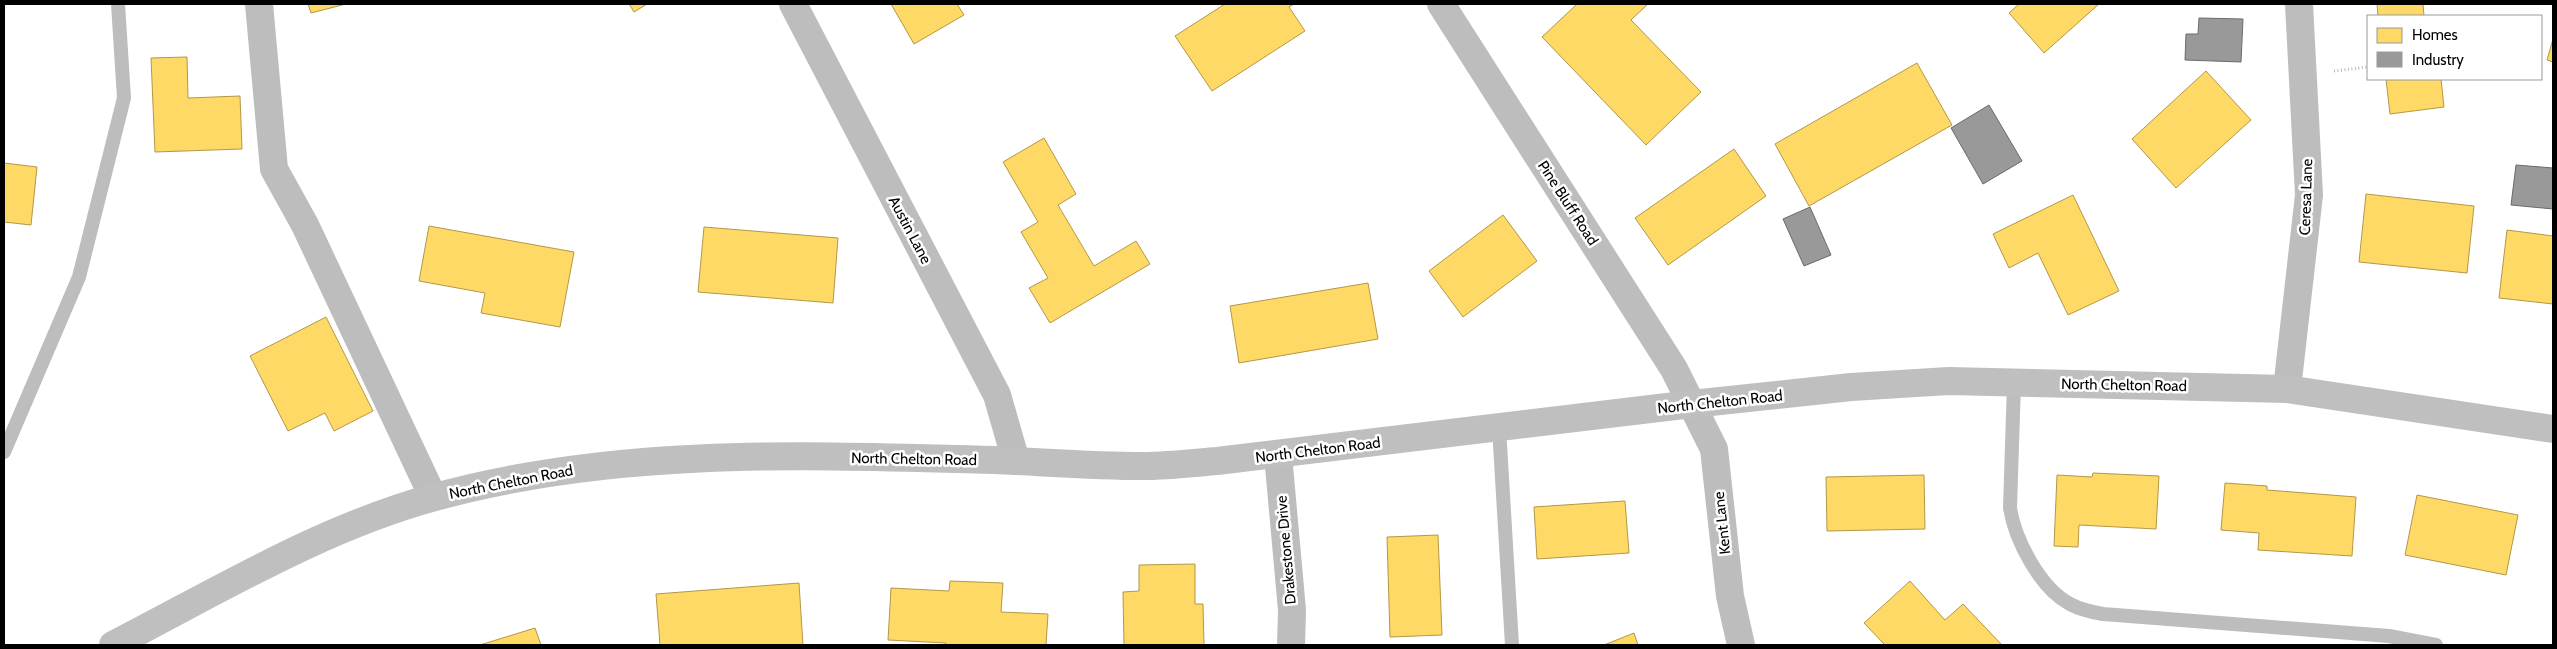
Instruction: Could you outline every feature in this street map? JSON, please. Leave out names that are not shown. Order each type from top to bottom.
[{"type":"street","points":[[259,4],[274,169],[305,225],[433,498]]},
{"type":"street","name":"Austin Lane","points":[[793,4],[997,395],[1016,461]]},
{"type":"street","name":"Pine Bluff Road","points":[[1440,4],[1669,361],[1692,404]]},
{"type":"street","name":"Ceresa Lane","points":[[2287,389],[2309,195],[2299,4]]},
{"type":"street","name":"North Chelton Road","points":[[113,645],[307,545],[362,521],[433,498],[507,479],[589,466],[748,457],[857,457],[1144,466],[1278,455],[1692,404],[1851,387],[1949,381],[2287,389],[2553,429]]},
{"type":"street","name":"Kent Lane","points":[[1692,404],[1714,449],[1730,596],[1740,645]]},
{"type":"street","name":"Drakestone Drive","points":[[1278,455],[1292,610],[1291,645]]},
{"type":"lane","points":[[4,452],[79,277],[124,98],[118,4]]},
{"type":"lane","points":[[2014,383],[2010,508],[2013,526],[2020,544],[2033,566],[2067,603],[2081,610],[2103,614],[2388,636],[2436,645]]},
{"type":"lane","points":[[1498,428],[1512,645]]},
{"type":"building: Homes","points":[[308,4],[346,4],[311,13]]},
{"type":"building: Homes","points":[[629,4],[647,4],[634,12]]},
{"type":"building: Homes","points":[[891,4],[957,4],[964,15],[914,44]]},
{"type":"building: Homes","points":[[1225,4],[1294,4],[1289,7],[1305,31],[1212,91],[1175,36]]},
{"type":"building: Homes","points":[[1577,4],[1648,4],[1631,20],[1701,92],[1646,145],[1542,37]]},
{"type":"building: Homes","points":[[2019,4],[2099,4],[2044,53],[2009,13]]},
{"type":"building: Homes","points":[[2377,4],[2423,4],[2424,15],[2378,15]]},
{"type":"building: Homes","points":[[2553,39],[2553,62],[2547,60]]},
{"type":"building: Homes","points":[[187,57],[188,98],[240,96],[242,149],[155,152],[151,58]]},
{"type":"building: Homes","points":[[1917,63],[1952,125],[1809,206],[1775,144]]},
{"type":"building: Homes","points":[[2206,71],[2251,120],[2176,188],[2132,139]]},
{"type":"building: Homes","points":[[2386,80],[2441,80],[2444,107],[2390,114]]},
{"type":"building: Homes","points":[[1044,138],[1076,194],[1058,205],[1094,266],[1136,241],[1150,264],[1050,323],[1029,288],[1048,278],[1021,232],[1038,222],[1003,162]]},
{"type":"building: Homes","points":[[1734,149],[1766,196],[1668,265],[1635,218]]},
{"type":"building: Homes","points":[[4,163],[37,167],[31,225],[4,222]]},
{"type":"building: Homes","points":[[2366,194],[2474,206],[2467,273],[2359,262]]},
{"type":"building: Homes","points":[[2073,195],[2119,291],[2068,315],[2038,253],[2009,268],[1993,234]]},
{"type":"building: Homes","points":[[1503,215],[1537,261],[1463,317],[1429,271]]},
{"type":"building: Homes","points":[[429,226],[574,252],[560,327],[481,313],[485,293],[419,281]]},
{"type":"building: Homes","points":[[704,227],[838,238],[833,303],[698,292]]},
{"type":"building: Homes","points":[[2507,230],[2553,236],[2553,304],[2499,298]]},
{"type":"building: Homes","points":[[1368,283],[1378,339],[1239,363],[1230,306]]},
{"type":"building: Homes","points":[[326,317],[373,411],[334,431],[325,413],[288,431],[250,356]]},
{"type":"building: Homes","points":[[2093,473],[2159,476],[2156,529],[2079,525],[2078,547],[2054,546],[2057,475],[2092,477]]},
{"type":"building: Homes","points":[[1924,475],[1925,529],[1827,531],[1826,477]]},
{"type":"building: Homes","points":[[2225,483],[2267,486],[2267,490],[2356,497],[2352,556],[2258,550],[2259,533],[2221,530]]},
{"type":"building: Homes","points":[[2417,495],[2518,515],[2506,575],[2405,555]]},
{"type":"building: Homes","points":[[1625,501],[1629,553],[1537,559],[1534,507]]},
{"type":"building: Homes","points":[[1438,535],[1442,635],[1390,637],[1387,537]]},
{"type":"building: Homes","points":[[1195,564],[1195,604],[1203,604],[1204,645],[1124,645],[1123,592],[1139,591],[1139,565]]},
{"type":"building: Homes","points":[[950,581],[1003,583],[1001,612],[1048,614],[1046,645],[946,645],[946,643],[888,640],[891,588],[949,591]]},
{"type":"building: Homes","points":[[1910,581],[1945,620],[1963,604],[2002,645],[1885,645],[1864,623]]},
{"type":"building: Homes","points":[[799,583],[803,645],[660,645],[656,594]]},
{"type":"building: Homes","points":[[535,628],[541,645],[480,645]]},
{"type":"building: Homes","points":[[1634,633],[1638,645],[1604,645]]},
{"type":"building: Industry","points":[[2199,18],[2243,19],[2241,62],[2185,60],[2186,34],[2198,34]]},
{"type":"building: Industry","points":[[1989,105],[2022,161],[1983,184],[1951,128]]},
{"type":"building: Industry","points":[[2516,165],[2553,168],[2553,209],[2511,205]]},
{"type":"building: Industry","points":[[1810,207],[1831,255],[1804,266],[1783,219]]}]
